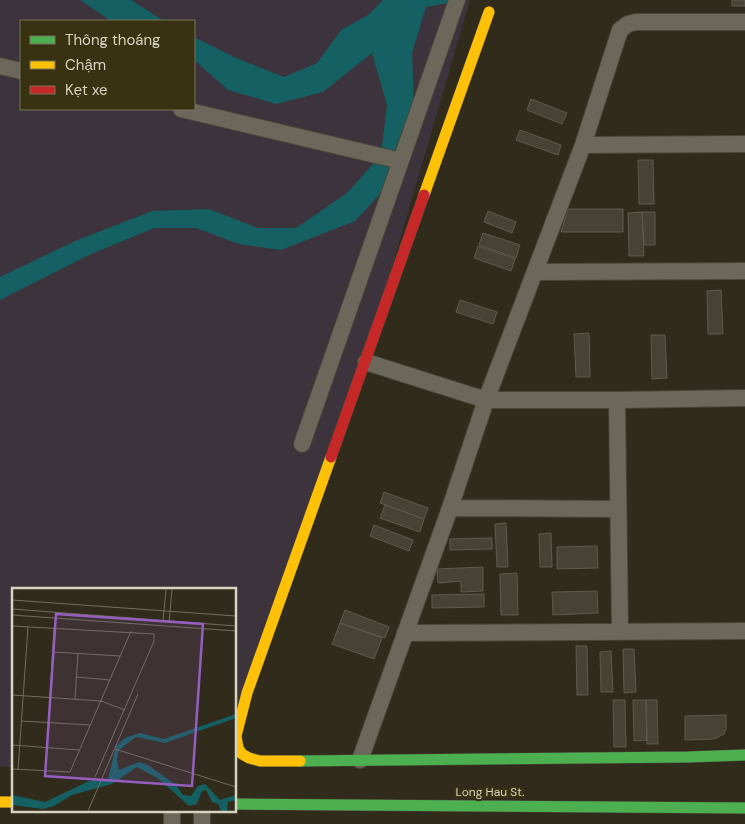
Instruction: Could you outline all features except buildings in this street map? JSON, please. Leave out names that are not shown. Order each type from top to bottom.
[{"type":"street","points":[[302,444],[457,0]]},
{"type":"street","points":[[236,730],[266,639],[489,12]]},
{"type":"street","points":[[360,760],[450,508],[486,400],[583,145],[620,30],[628,24],[636,22],[745,22]]},
{"type":"street","points":[[0,66],[20,71]]},
{"type":"street","points":[[185,110],[401,161]]},
{"type":"street","points":[[583,145],[745,144]]},
{"type":"street","points":[[535,272],[745,271]]},
{"type":"street","points":[[366,362],[486,400],[745,398]]},
{"type":"street","points":[[617,400],[620,631]]},
{"type":"street","points":[[450,508],[618,509]]},
{"type":"street","points":[[405,633],[745,630]]},
{"type":"street","points":[[236,744],[248,759],[260,761],[745,755]]},
{"type":"street","name":"Long Hau St.","points":[[236,804],[745,808]]},
{"type":"shaded area","points":[[0,0],[470,0],[361,374],[236,730],[236,588],[12,588],[12,767],[0,767]]},
{"type":"water","points":[[80,0],[131,0],[162,20],[110,20]]},
{"type":"water","points":[[383,0],[466,0],[426,7],[412,53],[414,107],[397,176],[355,221],[281,250],[239,244],[196,228],[154,228],[89,255],[0,300],[0,277],[75,241],[152,211],[209,209],[258,228],[296,228],[347,193],[381,155],[387,105],[372,53],[323,92],[276,104],[228,90],[195,61],[195,38],[236,58],[284,77],[317,63],[341,30],[368,15]]},
{"type":"traffic: fast","points":[[300,761],[745,755]]},
{"type":"traffic: fast","points":[[236,804],[745,808]]},
{"type":"traffic: slow","points":[[424,195],[489,12]]},
{"type":"traffic: slow","points":[[300,761],[260,761],[249,758],[242,754],[238,748],[236,736],[247,693],[331,457]]},
{"type":"traffic: slow","points":[[0,802],[12,802]]},
{"type":"traffic: jam","points":[[331,457],[424,195]]}]
